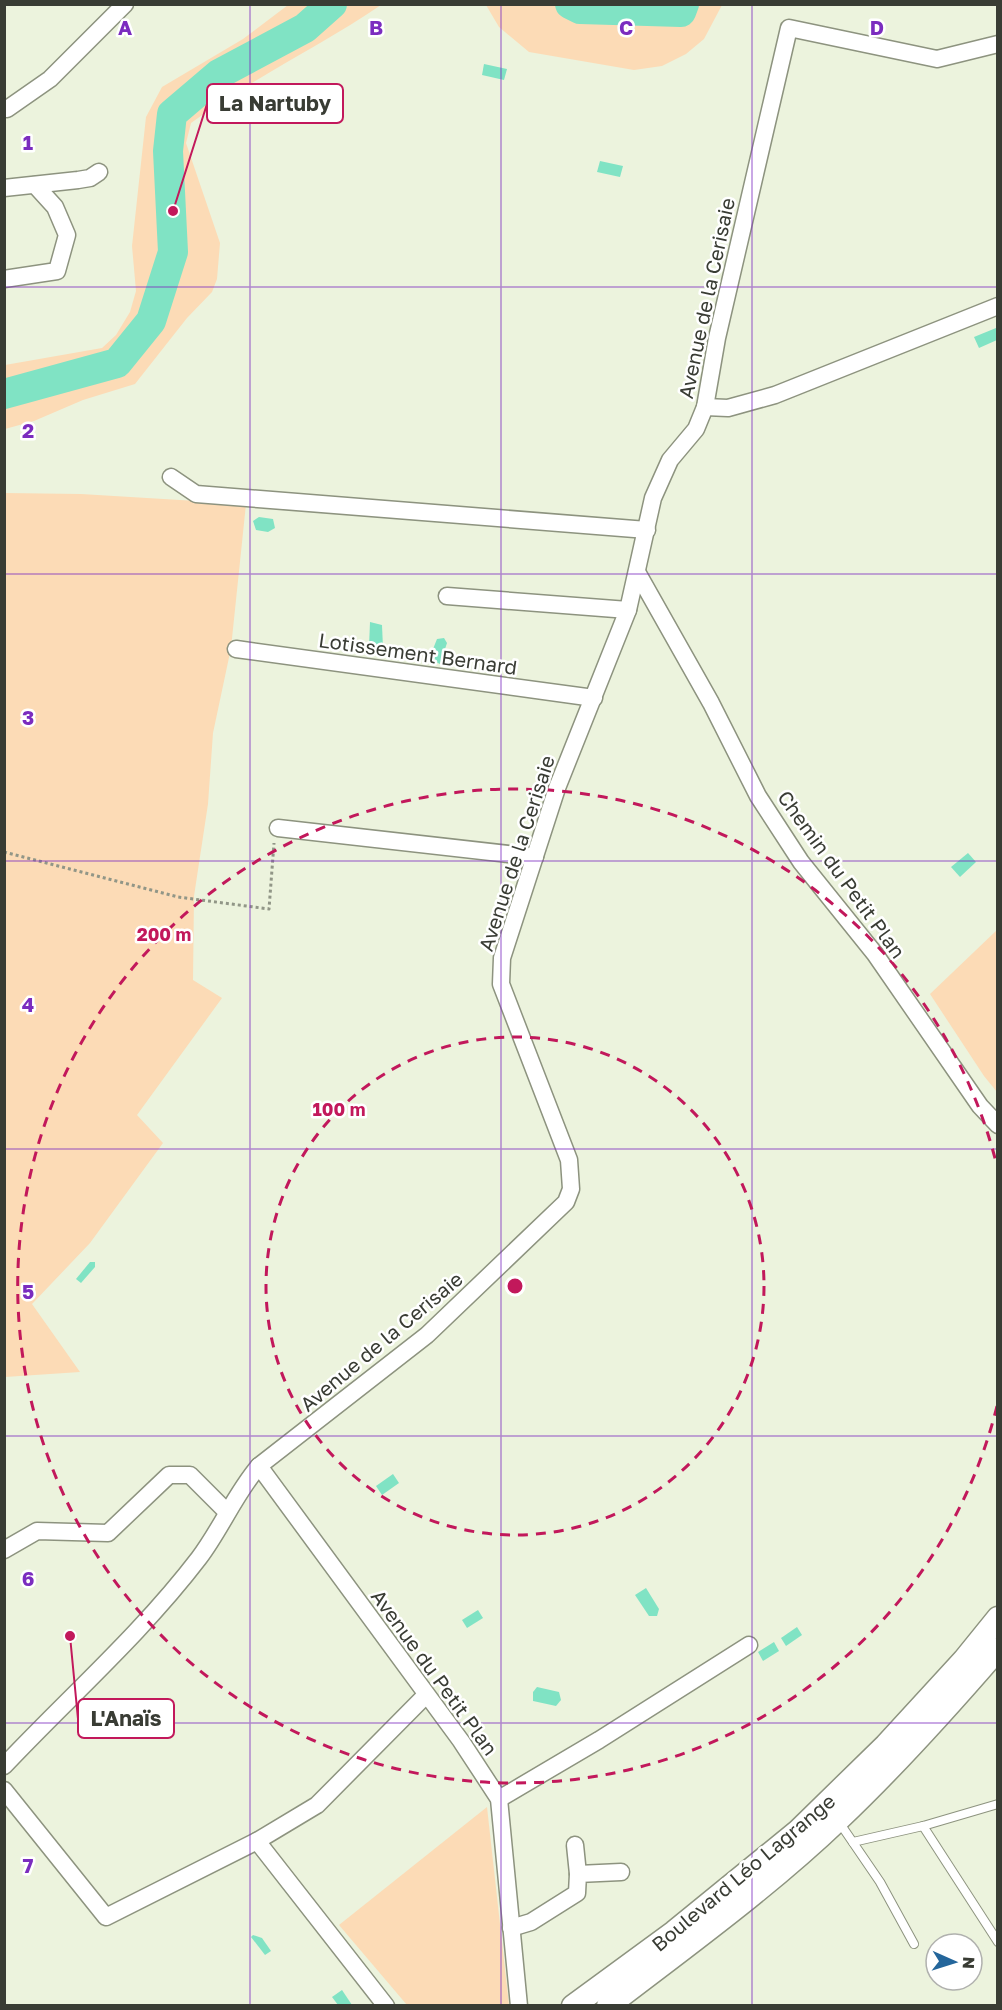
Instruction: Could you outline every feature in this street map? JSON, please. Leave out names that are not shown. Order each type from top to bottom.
[{"type":"main road","name":"Boulevard Léo Lagrange","points":[[573,2006],[674,1932],[798,1831],[886,1745],[964,1660],[998,1618]]},
{"type":"main road","name":"Boulevard Léo Lagrange","points":[[608,2006],[766,1883],[838,1820],[922,1736],[998,1649]]},
{"type":"street","points":[[5,106],[50,79],[125,4]]},
{"type":"street","name":"Avenue de la Cerisaie","points":[[4,1766],[157,1609],[200,1557],[244,1484],[259,1466],[427,1335],[566,1202],[571,1190],[569,1160],[501,984],[500,972],[557,788],[628,610],[653,498],[670,459],[696,429],[705,407],[719,327],[789,28],[937,59],[998,44]]},
{"type":"street","points":[[4,188],[84,179],[99,172]]},
{"type":"street","points":[[4,279],[57,271],[67,235],[55,207],[35,185]]},
{"type":"street","points":[[705,407],[728,408],[775,395],[998,306]]},
{"type":"street","points":[[171,477],[196,494],[647,530]]},
{"type":"street","name":"Chemin du Petit Plan","points":[[638,572],[711,703],[764,805],[801,862],[875,954],[980,1106],[998,1125]]},
{"type":"street","points":[[447,596],[628,610]]},
{"type":"street","name":"Lotissement Bernard","points":[[236,649],[594,698]]},
{"type":"street","points":[[278,828],[535,857]]},
{"type":"street","name":"Avenue du Petit Plan","points":[[259,1466],[425,1696],[461,1741],[499,1799],[519,2006]]},
{"type":"street","points":[[4,1551],[37,1531],[108,1533],[169,1474],[190,1475],[226,1512]]},
{"type":"street","points":[[499,1799],[599,1740],[749,1645]]},
{"type":"street","points":[[4,1790],[106,1917],[257,1841],[316,1805],[425,1696]]},
{"type":"street","points":[[257,1841],[376,1998],[386,2006]]},
{"type":"street","points":[[511,1928],[531,1922],[577,1893],[575,1845]]},
{"type":"street","points":[[578,1874],[621,1872]]},
{"type":"lane","points":[[853,1842],[924,1826],[998,1804]]},
{"type":"lane","points":[[838,1820],[880,1882],[914,1944]]},
{"type":"lane","points":[[924,1826],[998,1942]]},
{"type":"path","points":[[4,852],[178,897],[269,909],[272,851],[278,828]]},
{"type":"shaded area","points":[[288,5],[381,5],[237,92],[191,123],[186,143],[220,243],[217,279],[212,292],[187,318],[135,384],[83,400],[34,421],[5,429],[5,365],[102,348],[116,335],[130,312],[136,291],[132,246],[146,117],[162,87],[243,39]]},
{"type":"shaded area","points":[[486,5],[722,5],[704,39],[686,54],[662,66],[634,70],[529,52],[499,27]]},
{"type":"shaded area","points":[[5,493],[81,494],[246,504],[231,648],[213,733],[208,804],[194,896],[193,980],[222,998],[137,1115],[163,1143],[90,1243],[32,1304],[80,1372],[5,1377]]},
{"type":"shaded area","points":[[997,930],[997,1092],[930,994]]},
{"type":"shaded area","points":[[487,1807],[509,2005],[407,2005],[339,1925]]},
{"type":"water","points":[[484,64],[507,69],[504,80],[482,75]]},
{"type":"water","points":[[600,161],[623,166],[620,177],[597,172]]},
{"type":"water","points":[[996,328],[997,340],[979,348],[974,337]]},
{"type":"water","points":[[259,517],[273,519],[275,528],[268,532],[256,530],[253,521]]},
{"type":"water","points":[[370,622],[382,625],[383,648],[369,647]]},
{"type":"water","points":[[444,638],[447,643],[440,664],[429,659],[437,639]]},
{"type":"water","points":[[968,853],[976,862],[960,877],[951,867]]},
{"type":"water","points":[[90,1262],[95,1262],[95,1267],[81,1283],[76,1279]]},
{"type":"water","points":[[393,1474],[399,1483],[382,1495],[376,1486]]},
{"type":"water","points":[[646,1588],[659,1609],[657,1616],[649,1616],[635,1595]]},
{"type":"water","points":[[478,1610],[483,1618],[467,1628],[462,1620]]},
{"type":"water","points":[[797,1627],[802,1635],[786,1646],[781,1638]]},
{"type":"water","points":[[774,1642],[779,1651],[763,1661],[758,1652]]},
{"type":"water","points":[[537,1687],[559,1692],[561,1700],[556,1706],[533,1701],[533,1692]]},
{"type":"water","points":[[253,1935],[262,1938],[271,1951],[265,1955],[251,1937]]},
{"type":"water","points":[[342,1990],[352,2005],[338,2005],[332,1997]]},
{"type":"waterway","points":[[4,394],[117,363],[151,321],[173,252],[168,151],[172,114],[219,74],[305,28],[332,4]]},
{"type":"waterway","points":[[570,4],[580,9],[681,12],[684,4]]},
{"type":"place","name":"La Nartuby","points":[[173,211]]},
{"type":"place","name":"L'Anaïs","points":[[70,1636]]}]
